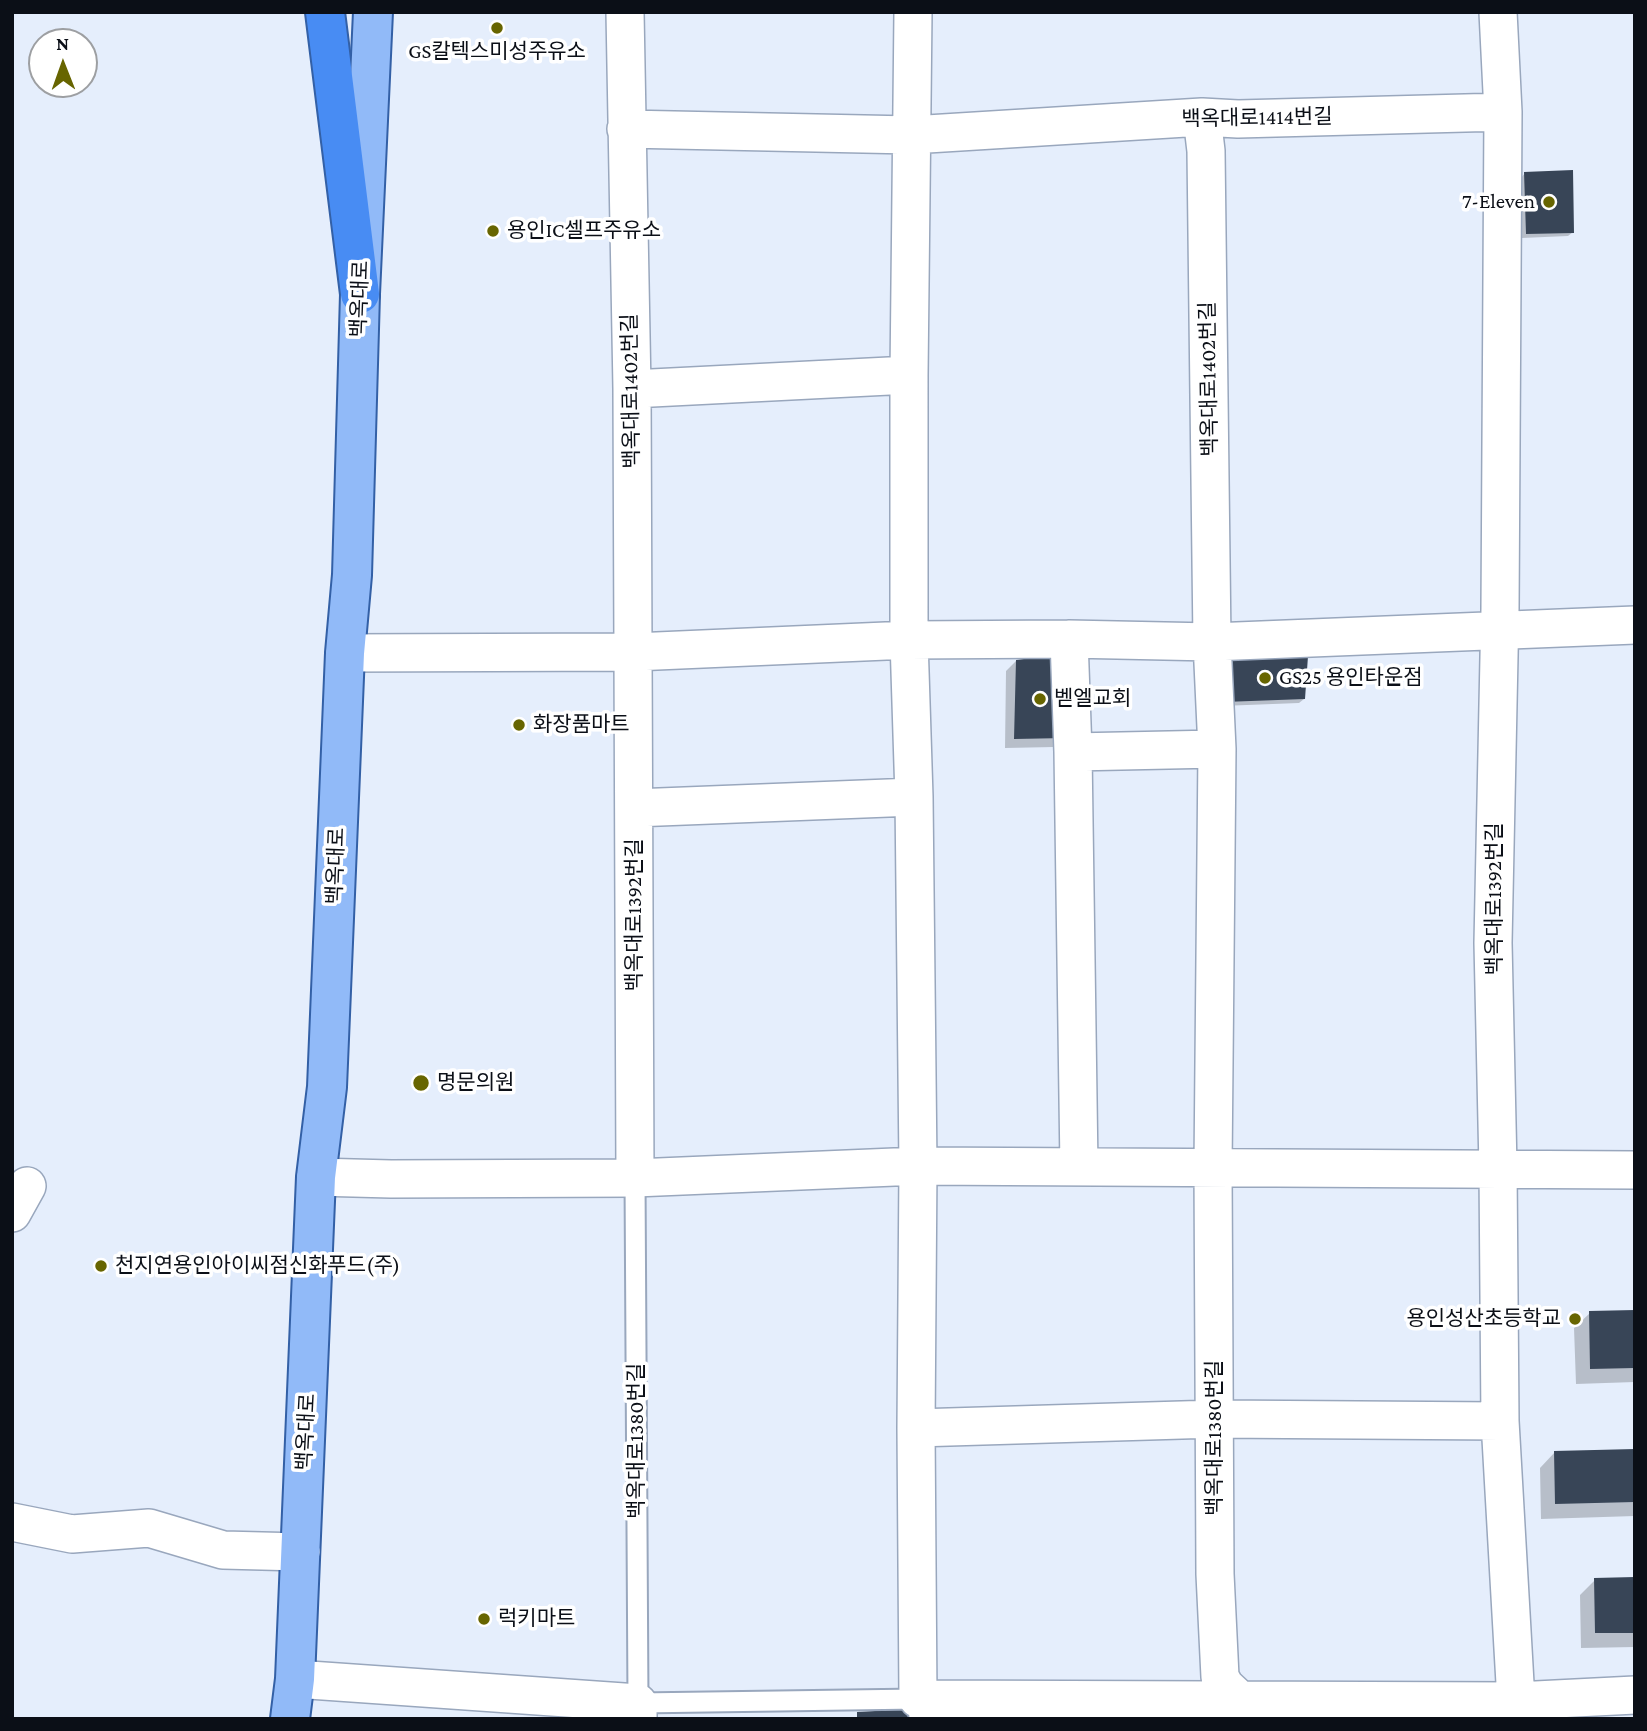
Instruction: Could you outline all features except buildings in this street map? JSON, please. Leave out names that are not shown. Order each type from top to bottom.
[{"type":"highway","points":[[325,12],[360,294]]},
{"type":"main road","name":"백옥대로","points":[[290,1719],[295,1679],[316,1177],[327,1087],[345,653],[352,575],[360,294],[373,12]]},
{"type":"street","points":[[625,12],[626,130]]},
{"type":"street","points":[[913,12],[909,640],[914,797],[918,1166],[916,1428],[919,1709],[1241,1709],[1635,1695]]},
{"type":"street","points":[[1498,12],[1503,112],[1499,631]]},
{"type":"street","name":"백옥대로1414번길","points":[[626,130],[911,135],[1202,117],[1238,119],[1503,112]]},
{"type":"street","name":"백옥대로1402번길","points":[[1202,117],[1206,151],[1213,642]]},
{"type":"street","name":"백옥대로1402번길","points":[[626,130],[634,652]]},
{"type":"street","points":[[632,389],[909,375]]},
{"type":"street","points":[[345,653],[634,652],[909,640],[1213,642],[1635,625]]},
{"type":"street","name":"백옥대로1392번길","points":[[1498,1168],[1493,943],[1499,631]]},
{"type":"street","points":[[1069,639],[1079,1167]]},
{"type":"street","points":[[1213,642],[1217,749],[1213,1167]]},
{"type":"street","name":"백옥대로1392번길","points":[[634,652],[635,1178]]},
{"type":"street","points":[[1073,752],[1217,749]]},
{"type":"street","points":[[634,808],[914,797]]},
{"type":"street","points":[[316,1177],[635,1178],[918,1166],[1635,1170]]},
{"type":"street","name":"백옥대로1380번길","points":[[1213,1167],[1215,1574],[1220,1677],[1241,1709]]},
{"type":"street","points":[[1498,1168],[1500,1421],[1516,1701]]},
{"type":"street","points":[[916,1428],[1215,1419],[1500,1421]]},
{"type":"street","points":[[12,1522],[72,1535],[149,1528],[222,1550],[301,1552]]},
{"type":"street","points":[[295,1679],[638,1711]]},
{"type":"lane","name":"백옥대로1380번길","points":[[635,1178],[638,1711]]},
{"type":"lane","points":[[638,1711],[919,1709]]},
{"type":"place","name":"GS칼텍스미성주유소","points":[[497,28]]},
{"type":"place","name":"7-Eleven","points":[[1549,202]]},
{"type":"place","name":"용인IC셀프주유소","points":[[493,231]]},
{"type":"place","name":"GS25 용인타운점","points":[[1265,678]]},
{"type":"place","name":"벧엘교회","points":[[1040,699]]},
{"type":"place","name":"화장품마트","points":[[519,725]]},
{"type":"place","name":"명문의원","points":[[421,1083]]},
{"type":"place","name":"천지연용인아이씨점신화푸드(주)","points":[[101,1266]]},
{"type":"place","name":"용인성산초등학교","points":[[1575,1319]]},
{"type":"place","name":"럭키마트","points":[[484,1619]]}]
